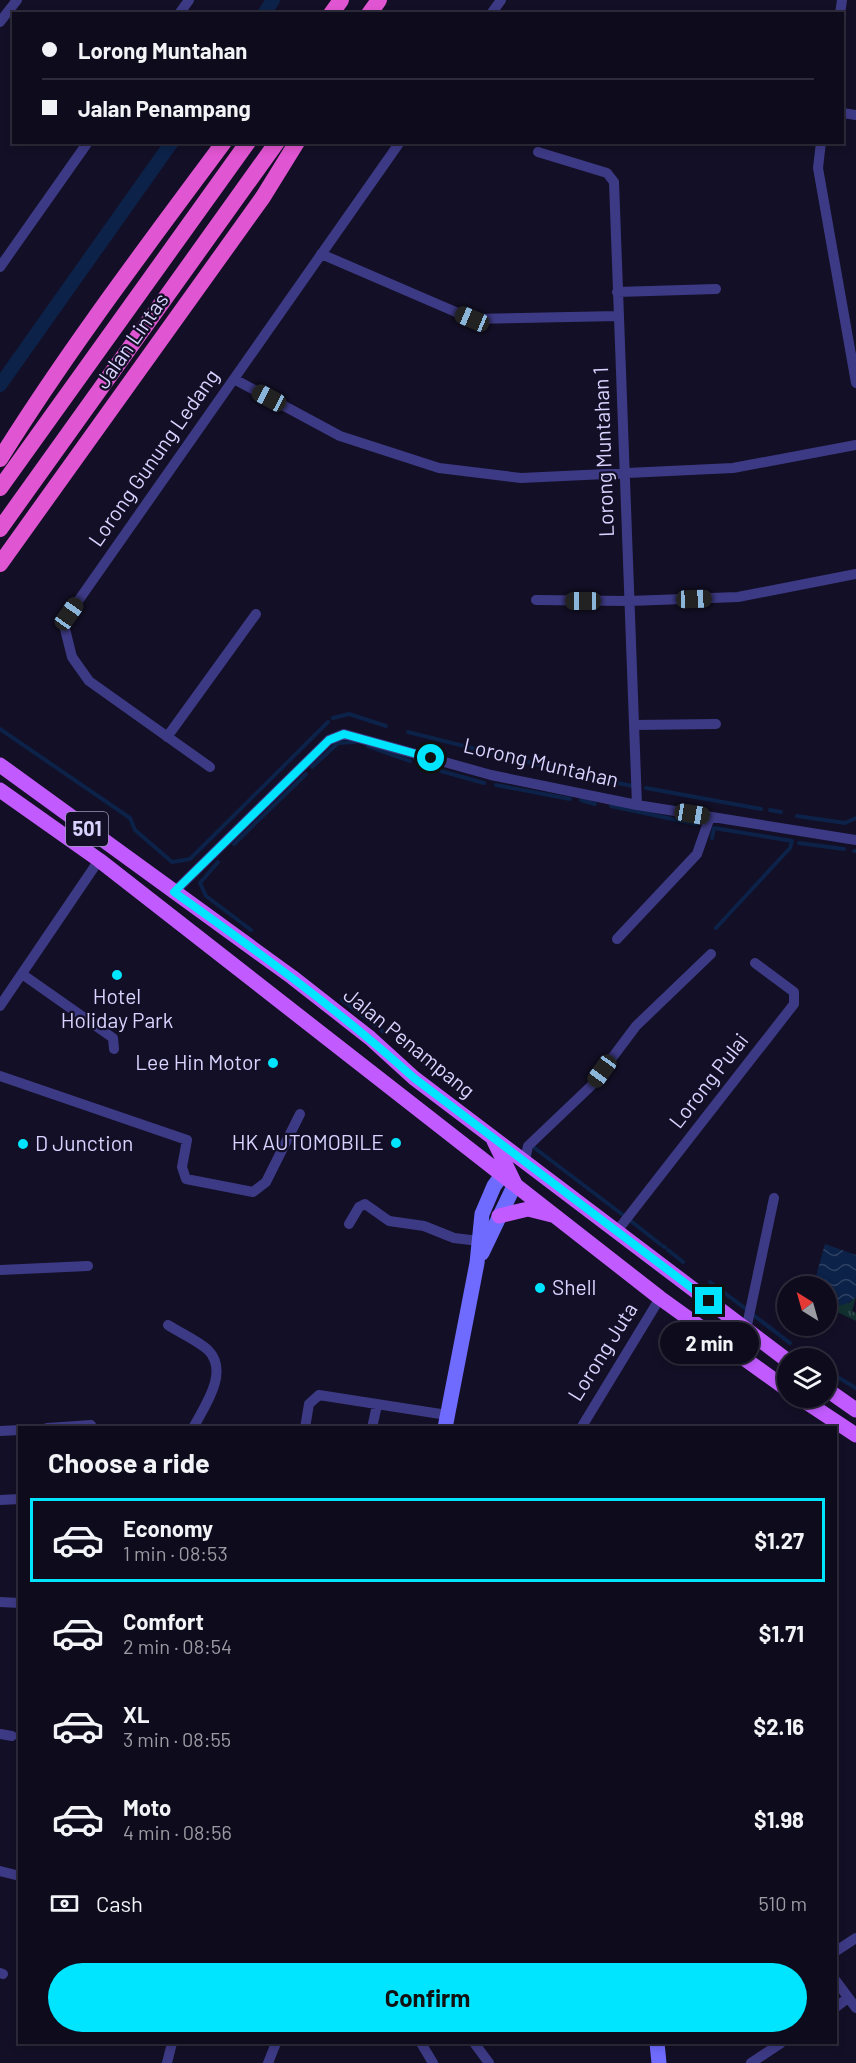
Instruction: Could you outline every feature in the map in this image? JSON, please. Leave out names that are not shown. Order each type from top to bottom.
[{"type":"highway","name":"Jalan Lintas","points":[[0,459],[146,248],[223,144]]},
{"type":"highway","name":"Jalan Lintas","points":[[0,488],[247,144]]},
{"type":"highway","name":"Jalan Lintas","points":[[0,529],[276,144]]},
{"type":"highway","name":"Jalan Lintas","points":[[0,564],[263,197],[296,144]]},
{"type":"main road","name":"Jalan Penampang","points":[[0,765],[292,977],[370,1038],[414,1078],[490,1133],[777,1353]]},
{"type":"main road","name":"501","points":[[0,790],[99,860],[510,1177],[660,1298],[777,1382]]},
{"type":"main road","points":[[477,1263],[499,1216],[510,1177],[490,1133]]},
{"type":"main road","points":[[446,1421],[477,1263],[486,1203],[510,1177],[542,1174]]},
{"type":"main road","points":[[499,1216],[528,1209],[558,1217]]},
{"type":"main road","points":[[837,1397],[856,1410]]},
{"type":"main road","points":[[815,1408],[856,1435]]},
{"type":"main road","points":[[657,2044],[659,2063]]},
{"type":"street","points":[[0,22],[17,0]]},
{"type":"street","points":[[0,267],[87,144]]},
{"type":"street","name":"Lorong Gunung Ledang","points":[[210,767],[89,681],[72,657],[64,625],[69,614],[399,144]]},
{"type":"street","points":[[821,144],[819,168],[856,383]]},
{"type":"street","name":"Lorong Muntahan 1","points":[[538,152],[612,177],[637,805]]},
{"type":"street","points":[[321,255],[472,319],[618,316]]},
{"type":"street","points":[[617,292],[716,289]]},
{"type":"street","points":[[234,378],[340,436],[439,468],[521,478],[733,468],[856,445]]},
{"type":"street","points":[[536,600],[629,601],[738,597],[856,574]]},
{"type":"street","points":[[166,737],[256,614]]},
{"type":"street","points":[[634,726],[716,724]]},
{"type":"street","name":"Lorong Muntahan","points":[[174,892],[329,740],[344,734],[491,775],[637,805],[856,840]]},
{"type":"street","points":[[617,939],[697,854],[710,817]]},
{"type":"street","points":[[0,1006],[99,860]]},
{"type":"street","points":[[525,1160],[528,1146],[578,1100],[636,1026],[711,954]]},
{"type":"street","name":"Lorong Pulai","points":[[617,1231],[794,1004],[794,992],[755,963]]},
{"type":"street","points":[[22,974],[113,1038],[114,1049]]},
{"type":"street","points":[[0,1076],[187,1140],[182,1167],[186,1179],[253,1192],[266,1182],[300,1114]]},
{"type":"street","points":[[746,1330],[774,1198]]},
{"type":"street","points":[[349,1224],[359,1207],[365,1204],[389,1221],[424,1226],[454,1238],[479,1241]]},
{"type":"street","points":[[0,1270],[88,1266]]},
{"type":"street","name":"Lorong Juta","points":[[582,1426],[660,1298]]},
{"type":"street","points":[[168,1324],[209,1351],[216,1367],[214,1389],[194,1426]]},
{"type":"street","points":[[305,1426],[309,1404],[319,1395],[377,1405],[446,1421]]},
{"type":"street","points":[[372,1426],[377,1405]]},
{"type":"street","points":[[76,1426],[91,1426]]},
{"type":"street","points":[[0,1431],[18,1430]]},
{"type":"street","points":[[0,1500],[18,1499]]},
{"type":"street","points":[[0,1602],[18,1603]]},
{"type":"street","points":[[0,1734],[12,1736]]},
{"type":"street","points":[[0,1871],[18,1876]]},
{"type":"street","points":[[837,1950],[856,1938]]},
{"type":"street","points":[[837,1982],[856,2008]]},
{"type":"street","points":[[837,2006],[848,1998]]},
{"type":"street","points":[[167,2063],[171,2044]]},
{"type":"street","points":[[268,2063],[276,2044]]},
{"type":"street","points":[[422,2044],[433,2063]]},
{"type":"street","points":[[475,2044],[489,2063]]},
{"type":"street","points":[[751,2063],[780,2044]]},
{"type":"green space","points":[[856,1297],[852,1311],[856,1313],[856,1321],[837,1312],[837,1303],[849,1303]]},
{"type":"water","points":[[825,1244],[856,1255],[856,1297],[842,1305],[837,1305],[837,1276],[816,1276]]},
{"type":"waterway","points":[[265,12],[273,0]]},
{"type":"waterway","points":[[0,385],[171,144]]},
{"type":"waterway","points":[[333,718],[349,714],[386,726]]},
{"type":"waterway","points":[[0,729],[130,818],[135,830],[172,862],[190,859],[328,722]]},
{"type":"waterway","points":[[408,732],[552,768]]},
{"type":"waterway","points":[[312,767],[338,743],[355,742]]},
{"type":"waterway","points":[[368,746],[410,761]]},
{"type":"waterway","points":[[441,771],[484,783]]},
{"type":"waterway","points":[[566,773],[633,786]]},
{"type":"waterway","points":[[234,844],[306,774]]},
{"type":"waterway","points":[[496,785],[570,799]]},
{"type":"waterway","points":[[646,788],[761,809]]},
{"type":"waterway","points":[[581,800],[595,804]]},
{"type":"waterway","points":[[611,806],[696,824]]},
{"type":"waterway","points":[[770,810],[781,812]]},
{"type":"waterway","points":[[797,816],[845,823],[856,818]]},
{"type":"waterway","points":[[712,838],[714,828],[792,841],[790,848],[716,928]]},
{"type":"waterway","points":[[799,843],[844,849]]},
{"type":"waterway","points":[[218,862],[200,883],[206,896],[251,930]]},
{"type":"waterway","points":[[342,1000],[375,1025]]},
{"type":"waterway","points":[[381,1030],[385,1033]]},
{"type":"waterway","points":[[411,1053],[419,1059]]},
{"type":"waterway","points":[[532,1146],[623,1215]]},
{"type":"waterway","points":[[631,1221],[660,1244]]},
{"type":"waterway","points":[[668,1250],[683,1262]]},
{"type":"waterway","points":[[710,1282],[746,1309]]},
{"type":"waterway","points":[[752,1314],[790,1343]]},
{"type":"waterway","points":[[837,1377],[856,1388]]},
{"type":"place","name":"Hotel Holiday Park","points":[[117,975]]},
{"type":"place","name":"Lee Hin Motor","points":[[273,1063]]},
{"type":"place","name":"HK AUTOMOBILE","points":[[396,1143]]},
{"type":"place","name":"D Junction","points":[[23,1144]]},
{"type":"place","name":"Shell","points":[[540,1288]]},
{"type":"route","points":[[431,758],[344,734],[336,736],[329,740],[219,845],[174,892],[292,977],[370,1038],[414,1078],[709,1301]]}]
